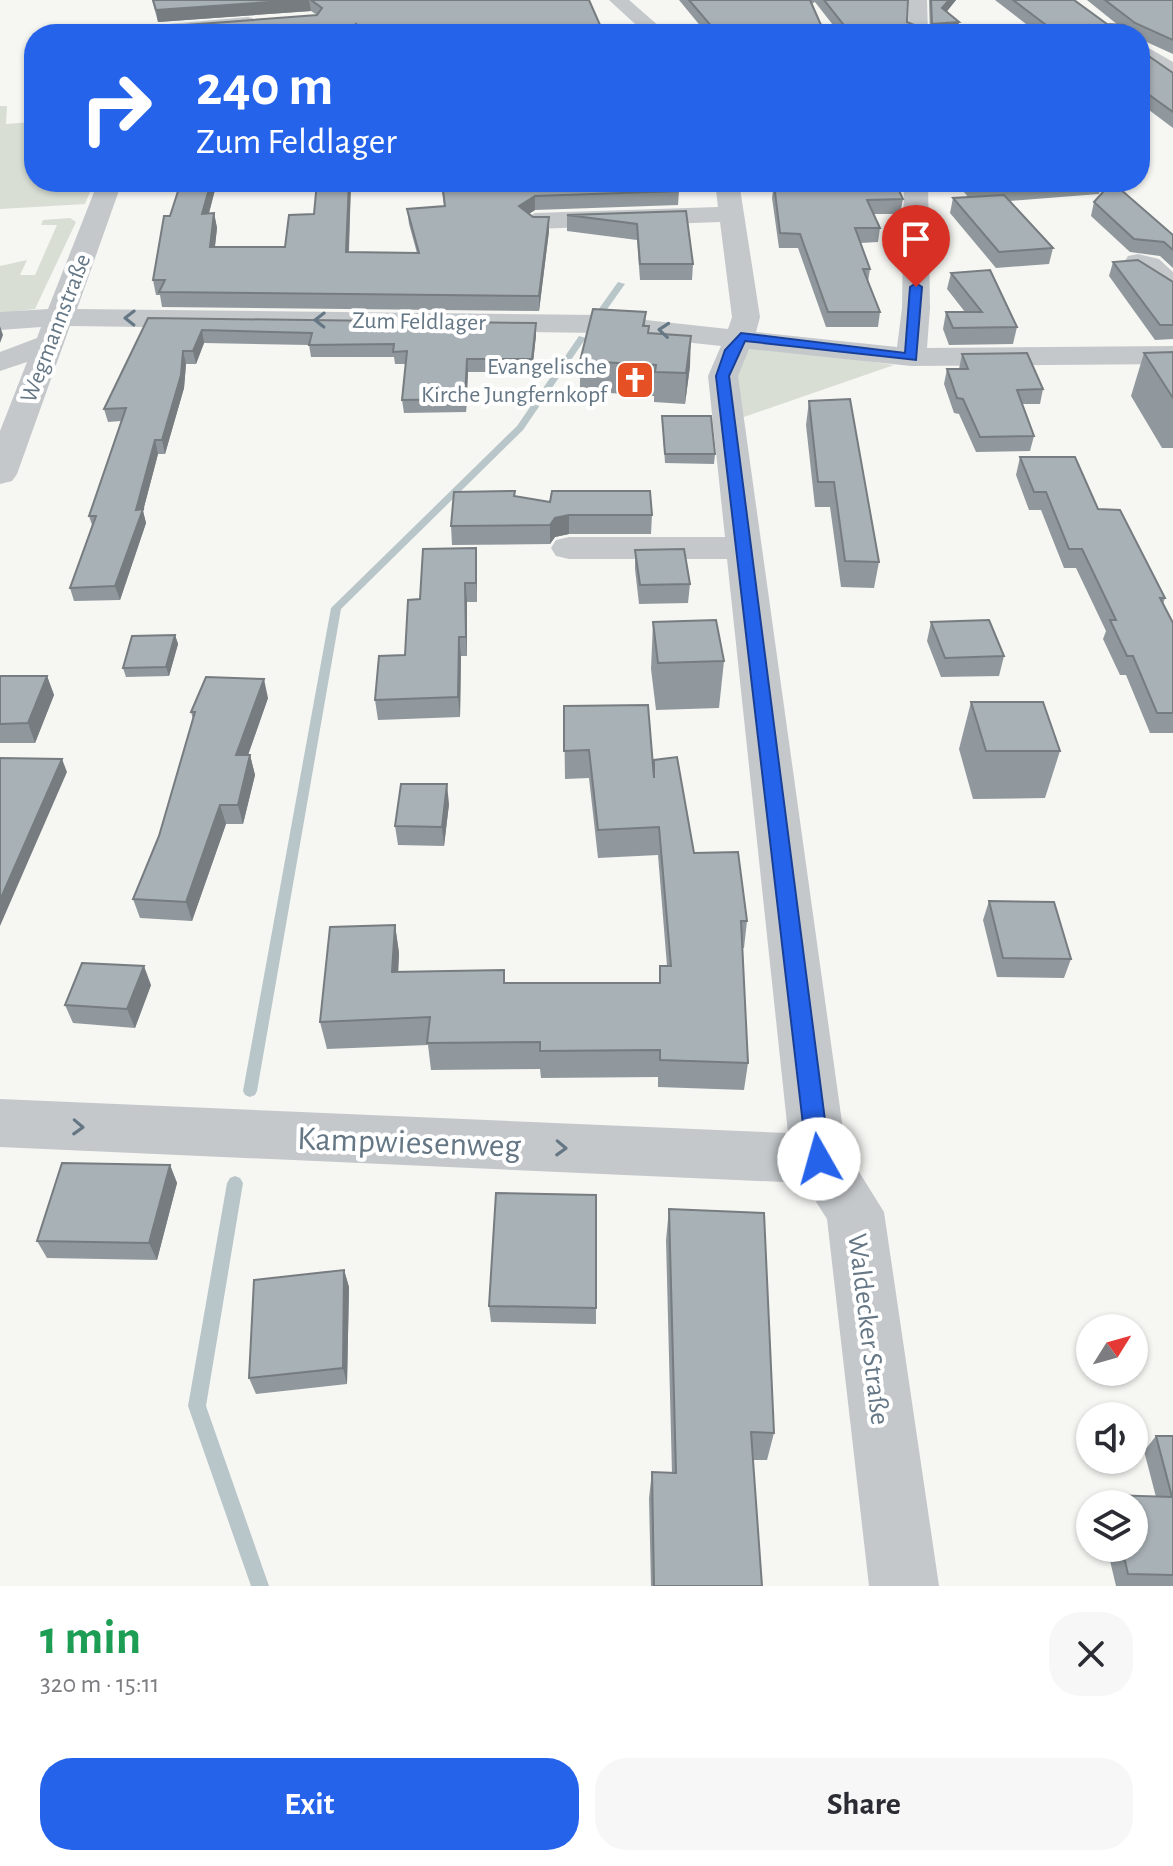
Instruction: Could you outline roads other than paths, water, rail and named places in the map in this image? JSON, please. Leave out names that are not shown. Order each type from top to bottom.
[{"type":"street","points":[[618,0],[646,24]]},
{"type":"street","points":[[918,0],[918,24]]},
{"type":"street","points":[[117,9],[121,24]]},
{"type":"street","points":[[247,24],[272,22]]},
{"type":"street","points":[[1150,56],[1173,71]]},
{"type":"street","name":"Wegmannstraße","points":[[0,474],[106,192]]},
{"type":"street","points":[[911,357],[916,308],[916,192]]},
{"type":"street","points":[[535,221],[734,194]]},
{"type":"street","name":"Waldecker Straße","points":[[734,194],[746,317],[741,337],[731,350],[723,376],[742,548],[819,1159],[855,1212],[904,1586]]},
{"type":"street","points":[[1138,262],[1149,265],[1173,287]]},
{"type":"street","points":[[1173,294],[1169,301],[1173,304]]},
{"type":"street","name":"Zum Feldlager","points":[[0,321],[55,330],[600,324],[911,357],[1173,355]]},
{"type":"street","points":[[0,362],[55,330]]},
{"type":"street","points":[[569,548],[742,548]]},
{"type":"street","name":"Kampwiesenweg","points":[[0,1123],[819,1159]]},
{"type":"waterway","points":[[600,313],[621,284]]},
{"type":"waterway","points":[[250,1091],[336,608],[520,428],[582,338]]},
{"type":"waterway","points":[[235,1183],[197,1406],[260,1586]]},
{"type":"place","name":"Evangelische Kirche Jungfernkopf","points":[[635,380]]}]
